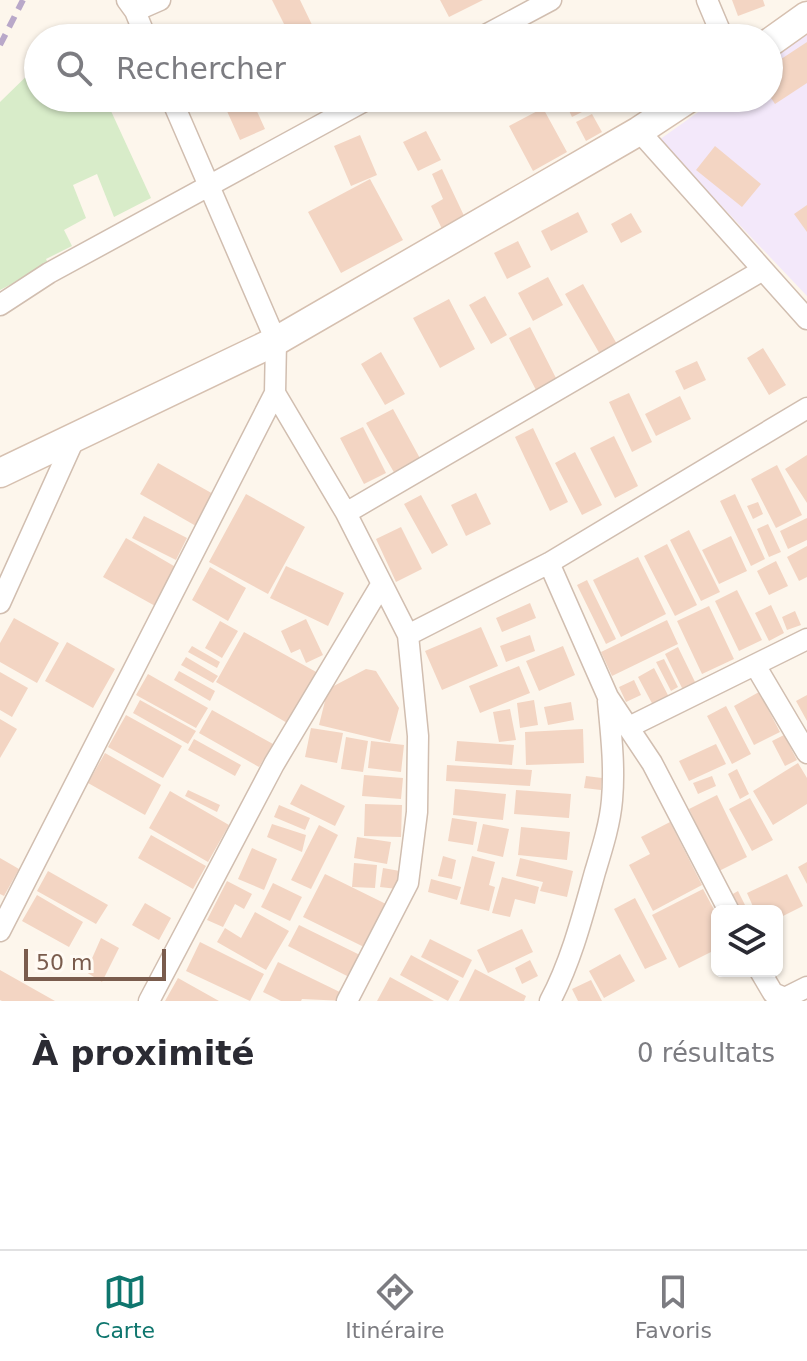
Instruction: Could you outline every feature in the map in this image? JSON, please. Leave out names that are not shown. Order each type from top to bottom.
[{"type":"main road","points":[[783,33],[807,16]]},
{"type":"main road","points":[[0,473],[276,341],[668,112]]},
{"type":"street","points":[[131,6],[160,0]]},
{"type":"street","points":[[506,24],[551,0]]},
{"type":"street","points":[[707,0],[717,24]]},
{"type":"street","points":[[0,931],[275,393],[276,341],[177,112]]},
{"type":"street","points":[[0,305],[49,273],[344,112]]},
{"type":"street","points":[[639,131],[807,319]]},
{"type":"street","points":[[346,513],[763,270]]},
{"type":"street","points":[[275,393],[346,513],[408,635],[418,736],[417,812],[408,883],[347,1001]]},
{"type":"street","points":[[408,635],[549,563],[807,408]]},
{"type":"street","points":[[0,603],[76,435]]},
{"type":"street","points":[[549,563],[608,697],[652,763],[726,905]]},
{"type":"street","points":[[149,1001],[274,764],[381,585]]},
{"type":"street","points":[[629,727],[807,639]]},
{"type":"street","points":[[755,665],[807,753]]},
{"type":"street","points":[[550,1001],[584,912],[610,812],[613,748],[608,697]]},
{"type":"street","points":[[764,977],[773,993],[785,998],[807,987]]},
{"type":"shaded area","points":[[807,34],[807,296],[659,140],[698,112],[783,112],[783,52]]},
{"type":"green space","points":[[24,79],[24,112],[111,112],[151,198],[114,217],[97,174],[73,185],[86,218],[64,230],[72,246],[46,259],[49,265],[0,290],[0,102]]},
{"type":"building","points":[[272,0],[300,0],[312,24],[284,24]]},
{"type":"building","points":[[440,0],[483,0],[449,17]]},
{"type":"building","points":[[732,0],[763,0],[765,6],[738,16]]},
{"type":"building","points":[[807,42],[807,83],[783,99],[783,58]]},
{"type":"building","points":[[227,112],[257,112],[265,129],[240,140]]},
{"type":"building","points":[[535,112],[545,112],[567,152],[533,171],[509,126]]},
{"type":"building","points":[[592,114],[602,132],[586,141],[576,122]]},
{"type":"building","points":[[426,131],[441,160],[418,171],[403,142]]},
{"type":"building","points":[[360,135],[377,175],[351,186],[334,146]]},
{"type":"building","points":[[715,146],[761,184],[742,207],[696,170]]},
{"type":"building","points":[[442,169],[466,220],[443,231],[431,206],[443,199],[432,174]]},
{"type":"building","points":[[370,179],[403,240],[341,273],[308,212]]},
{"type":"building","points":[[807,205],[807,232],[794,214]]},
{"type":"building","points":[[578,212],[588,232],[551,251],[541,231]]},
{"type":"building","points":[[631,213],[642,232],[621,243],[611,224]]},
{"type":"building","points":[[518,241],[531,267],[507,279],[494,253]]},
{"type":"building","points":[[548,277],[563,305],[533,321],[518,293]]},
{"type":"building","points":[[583,284],[618,346],[601,356],[565,294]]},
{"type":"building","points":[[485,296],[507,335],[491,344],[469,305]]},
{"type":"building","points":[[449,299],[475,349],[440,368],[413,318]]},
{"type":"building","points":[[530,327],[558,382],[537,392],[509,338]]},
{"type":"building","points":[[763,348],[786,385],[769,395],[747,358]]},
{"type":"building","points":[[381,352],[405,394],[385,405],[361,364]]},
{"type":"building","points":[[697,361],[706,380],[684,390],[675,371]]},
{"type":"building","points":[[629,393],[652,442],[632,452],[609,402]]},
{"type":"building","points":[[680,396],[691,419],[656,436],[645,414]]},
{"type":"building","points":[[393,409],[422,462],[396,476],[366,423]]},
{"type":"building","points":[[363,427],[386,473],[364,484],[340,438]]},
{"type":"building","points":[[533,428],[568,502],[550,511],[515,437]]},
{"type":"building","points":[[614,436],[638,486],[615,498],[590,448]]},
{"type":"building","points":[[575,452],[602,505],[582,515],[555,463]]},
{"type":"building","points":[[807,455],[807,503],[785,469]]},
{"type":"building","points":[[158,463],[215,495],[196,526],[140,494]]},
{"type":"building","points":[[777,465],[802,515],[776,528],[751,479]]},
{"type":"building","points":[[476,493],[491,524],[466,536],[451,505]]},
{"type":"building","points":[[246,494],[305,527],[268,594],[209,562]]},
{"type":"building","points":[[735,494],[765,559],[751,566],[720,501]]},
{"type":"building","points":[[421,495],[448,545],[432,554],[404,504]]},
{"type":"building","points":[[758,502],[763,514],[753,519],[747,506]]},
{"type":"building","points":[[144,516],[187,538],[176,560],[132,538]]},
{"type":"building","points":[[807,518],[807,540],[788,549],[780,531]]},
{"type":"building","points":[[768,524],[781,552],[769,557],[757,529]]},
{"type":"building","points":[[401,527],[422,569],[396,582],[376,539]]},
{"type":"building","points":[[689,530],[720,592],[701,601],[670,540]]},
{"type":"building","points":[[731,536],[747,571],[719,584],[702,550]]},
{"type":"building","points":[[126,538],[179,569],[157,607],[103,577]]},
{"type":"building","points":[[667,544],[697,605],[675,616],[644,556]]},
{"type":"building","points":[[807,546],[807,577],[799,581],[787,557]]},
{"type":"building","points":[[638,557],[666,614],[621,637],[593,580]]},
{"type":"building","points":[[776,561],[788,586],[769,595],[757,571]]},
{"type":"building","points":[[286,566],[344,593],[328,626],[270,598]]},
{"type":"building","points":[[210,567],[246,588],[228,621],[192,600]]},
{"type":"building","points":[[587,580],[616,639],[606,644],[577,585]]},
{"type":"building","points":[[737,590],[762,640],[739,651],[715,601]]},
{"type":"building","points":[[530,603],[536,618],[502,632],[496,618]]},
{"type":"building","points":[[771,605],[784,633],[769,641],[755,613]]},
{"type":"building","points":[[709,606],[734,659],[702,674],[677,621]]},
{"type":"building","points":[[795,611],[801,625],[787,630],[782,617]]},
{"type":"building","points":[[14,618],[59,643],[37,683],[0,662],[0,643]]},
{"type":"building","points":[[306,619],[323,655],[306,663],[300,649],[291,653],[281,631]]},
{"type":"building","points":[[667,620],[678,644],[612,676],[601,652]]},
{"type":"building","points":[[220,621],[238,631],[222,658],[205,648]]},
{"type":"building","points":[[481,627],[498,666],[442,690],[425,651]]},
{"type":"building","points":[[244,632],[318,673],[289,724],[216,682]]},
{"type":"building","points":[[530,635],[535,651],[506,662],[500,646]]},
{"type":"building","points":[[67,642],[115,669],[93,708],[45,681]]},
{"type":"building","points":[[192,646],[220,662],[217,668],[188,652]]},
{"type":"building","points":[[563,646],[575,675],[539,691],[526,661]]},
{"type":"building","points":[[678,647],[697,686],[684,692],[665,654]]},
{"type":"building","points":[[186,657],[218,676],[213,683],[181,665]]},
{"type":"building","points":[[664,659],[678,687],[671,691],[656,662]]},
{"type":"building","points":[[519,666],[530,693],[480,713],[469,686]]},
{"type":"building","points":[[654,668],[671,701],[655,709],[638,677]]},
{"type":"building","points":[[366,669],[376,671],[399,708],[390,742],[319,725],[328,689]]},
{"type":"building","points":[[179,671],[215,691],[210,701],[174,680]]},
{"type":"building","points":[[0,672],[28,688],[12,717],[0,710]]},
{"type":"building","points":[[148,674],[208,708],[196,728],[136,695]]},
{"type":"building","points":[[634,680],[641,695],[626,702],[619,687]]},
{"type":"building","points":[[759,692],[780,732],[754,745],[734,706]]},
{"type":"building","points":[[807,695],[807,721],[796,701]]},
{"type":"building","points":[[140,700],[196,731],[188,744],[133,713]]},
{"type":"building","points":[[534,700],[538,725],[520,728],[517,703]]},
{"type":"building","points":[[571,702],[574,720],[548,725],[544,707]]},
{"type":"building","points":[[726,706],[751,754],[732,764],[707,716]]},
{"type":"building","points":[[510,709],[516,740],[499,742],[493,712]]},
{"type":"building","points":[[212,710],[273,744],[259,767],[199,733]]},
{"type":"building","points":[[126,715],[182,746],[163,778],[108,747]]},
{"type":"building","points":[[0,719],[17,729],[0,758]]},
{"type":"building","points":[[311,728],[343,733],[337,763],[305,757]]},
{"type":"building","points":[[583,729],[584,763],[526,765],[525,732]]},
{"type":"building","points":[[784,735],[797,760],[785,766],[772,741]]},
{"type":"building","points":[[346,737],[368,741],[363,772],[341,769]]},
{"type":"building","points":[[194,739],[241,765],[235,776],[188,750]]},
{"type":"building","points":[[371,741],[404,745],[401,772],[368,768]]},
{"type":"building","points":[[457,741],[514,745],[512,765],[455,761]]},
{"type":"building","points":[[716,744],[726,764],[689,781],[679,761]]},
{"type":"building","points":[[105,753],[161,785],[145,815],[88,783]]},
{"type":"building","points":[[798,763],[807,778],[807,804],[773,825],[753,791]]},
{"type":"building","points":[[447,765],[532,770],[530,786],[446,781]]},
{"type":"building","points":[[737,769],[749,794],[740,799],[728,774]]},
{"type":"building","points":[[364,775],[403,778],[401,799],[362,796]]},
{"type":"building","points":[[586,776],[602,778],[601,790],[584,788]]},
{"type":"building","points":[[712,776],[716,786],[698,794],[693,783]]},
{"type":"building","points":[[301,784],[345,806],[335,826],[290,804]]},
{"type":"building","points":[[455,789],[506,794],[503,820],[453,815]]},
{"type":"building","points":[[188,790],[220,805],[217,812],[185,796]]},
{"type":"building","points":[[516,790],[571,794],[569,818],[514,814]]},
{"type":"building","points":[[170,791],[229,825],[208,862],[149,828]]},
{"type":"building","points":[[717,795],[747,857],[719,871],[689,809]]},
{"type":"building","points":[[750,798],[773,840],[752,851],[729,809]]},
{"type":"building","points":[[365,804],[402,805],[401,837],[364,836]]},
{"type":"building","points":[[279,805],[310,818],[305,830],[274,817]]},
{"type":"building","points":[[452,818],[477,822],[473,845],[448,841]]},
{"type":"building","points":[[670,822],[702,885],[653,911],[629,865],[650,854],[641,837]]},
{"type":"building","points":[[272,824],[306,835],[302,852],[267,837]]},
{"type":"building","points":[[483,824],[509,829],[503,857],[477,851]]},
{"type":"building","points":[[319,825],[338,835],[311,889],[291,880]]},
{"type":"building","points":[[521,827],[570,832],[567,860],[518,855]]},
{"type":"building","points":[[151,835],[206,866],[193,889],[138,858]]},
{"type":"building","points":[[357,837],[391,842],[387,864],[354,858]]},
{"type":"building","points":[[252,848],[277,859],[264,890],[238,879]]},
{"type":"building","points":[[443,856],[456,860],[452,879],[438,876]]},
{"type":"building","points":[[472,856],[495,862],[489,885],[495,887],[489,911],[460,904]]},
{"type":"building","points":[[0,858],[19,869],[4,896],[0,894]]},
{"type":"building","points":[[520,858],[573,871],[567,897],[540,891],[543,882],[516,876]]},
{"type":"building","points":[[807,862],[807,884],[798,867]]},
{"type":"building","points":[[354,863],[377,865],[375,888],[352,887]]},
{"type":"building","points":[[383,868],[400,871],[397,889],[380,887]]},
{"type":"building","points":[[48,871],[108,905],[96,924],[37,891]]},
{"type":"building","points":[[325,874],[386,904],[364,947],[303,917]]},
{"type":"building","points":[[787,874],[803,906],[783,916],[783,905],[752,905],[747,893]]},
{"type":"building","points":[[502,877],[539,887],[535,904],[515,899],[510,917],[492,913]]},
{"type":"building","points":[[431,879],[461,887],[457,900],[428,892]]},
{"type":"building","points":[[227,881],[252,894],[244,909],[235,904],[223,927],[207,920]]},
{"type":"building","points":[[273,883],[302,897],[290,921],[261,907]]},
{"type":"building","points":[[703,889],[712,905],[711,952],[679,968],[652,915]]},
{"type":"building","points":[[738,891],[745,905],[727,905],[724,899]]},
{"type":"building","points":[[37,895],[83,922],[69,947],[22,921]]},
{"type":"building","points":[[635,898],[667,959],[645,969],[614,909]]},
{"type":"building","points":[[145,903],[171,918],[159,940],[132,925]]},
{"type":"building","points":[[255,912],[289,931],[266,970],[217,942],[225,928],[241,938]]},
{"type":"building","points":[[299,925],[362,956],[351,978],[288,946]]},
{"type":"building","points":[[522,929],[533,952],[488,973],[477,950]]},
{"type":"building","points":[[101,938],[119,948],[102,982],[86,972]]},
{"type":"building","points":[[430,939],[472,960],[463,978],[421,957]]},
{"type":"building","points":[[200,942],[264,974],[250,1001],[186,971]]},
{"type":"building","points":[[620,954],[635,981],[604,998],[589,971]]},
{"type":"building","points":[[411,955],[459,981],[448,1001],[400,975]]},
{"type":"building","points":[[530,960],[538,976],[522,984],[515,968]]},
{"type":"building","points":[[278,962],[348,996],[345,1001],[281,1001],[263,992]]},
{"type":"building","points":[[475,969],[526,996],[524,1001],[459,1001]]},
{"type":"building","points":[[0,970],[55,1001],[0,1000]]},
{"type":"building","points":[[390,977],[434,1001],[377,1001]]},
{"type":"building","points":[[178,978],[219,1001],[165,1001]]},
{"type":"building","points":[[591,980],[602,1001],[578,1001],[572,989]]},
{"type":"railway","points":[[0,45],[23,0]]}]
